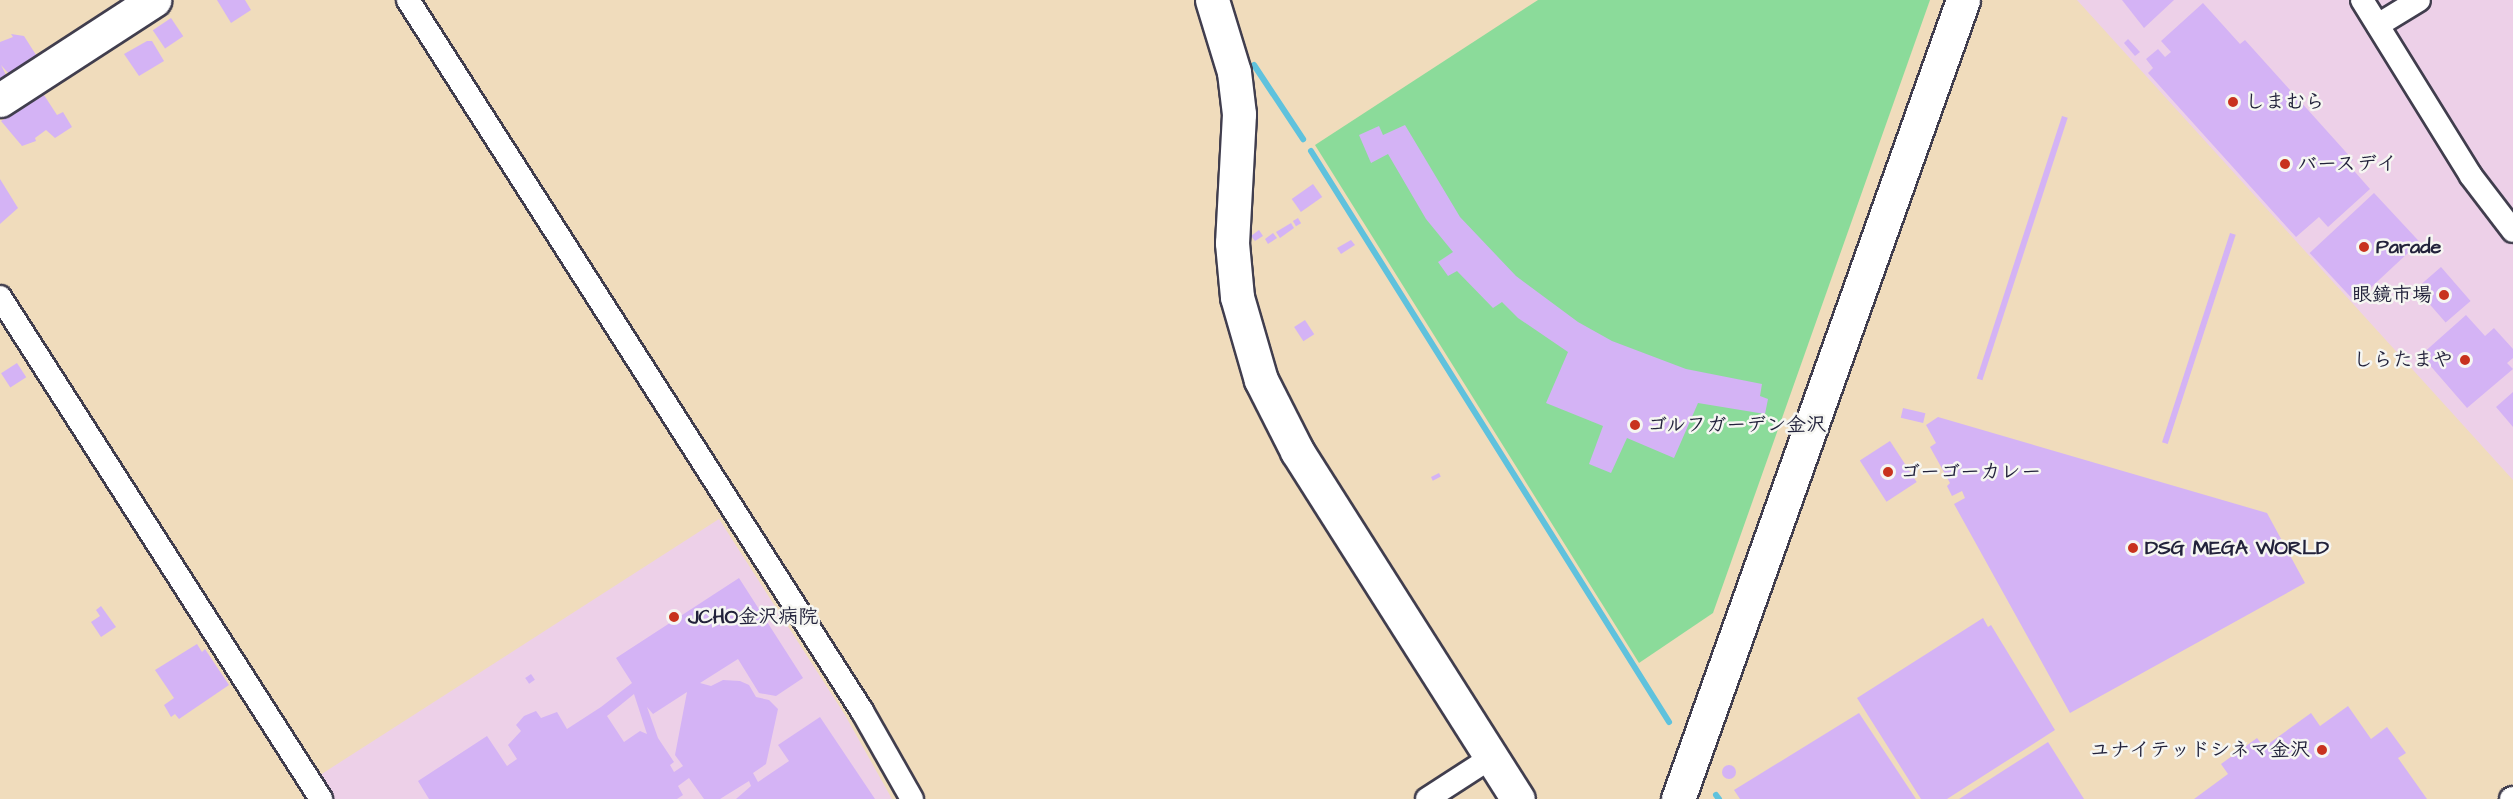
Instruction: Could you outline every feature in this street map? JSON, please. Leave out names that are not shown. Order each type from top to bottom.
[{"type":"street","points":[[0,100],[154,0]]},
{"type":"street","points":[[408,0],[862,711],[912,799]]},
{"type":"street","points":[[1212,0],[1227,45],[1239,114],[1232,243],[1237,297],[1261,380],[1297,451],[1518,799]]},
{"type":"street","points":[[1678,799],[1963,0]]},
{"type":"street","points":[[2362,0],[2471,176],[2513,231]]},
{"type":"street","points":[[2378,25],[2419,0]]},
{"type":"street","points":[[0,297],[124,486],[321,799]]},
{"type":"street","points":[[1427,799],[1492,757]]},
{"type":"shaded area","points":[[2077,0],[2513,0],[2513,480]]},
{"type":"shaded area","name":"JCHO金沢病院","points":[[719,519],[845,715],[892,799],[332,799],[317,777]]},
{"type":"green space","name":"ゴルフガーデン金沢","points":[[1538,0],[1930,0],[1713,613],[1639,663],[1315,145]]},
{"type":"building","points":[[217,0],[245,0],[251,10],[231,23]]},
{"type":"building","points":[[2122,0],[2174,0],[2144,28]]},
{"type":"building","points":[[2203,3],[2240,44],[2245,40],[2353,160],[2348,164],[2370,189],[2328,227],[2319,217],[2296,237],[2148,73],[2153,68],[2146,59],[2158,49],[2165,57],[2171,52],[2161,41]]},
{"type":"building","points":[[171,18],[183,36],[165,49],[153,30]]},
{"type":"building","points":[[11,34],[24,36],[38,58],[10,75],[1,65],[7,77],[0,82],[0,42],[13,37]]},
{"type":"building","points":[[2128,39],[2140,52],[2135,56],[2124,43]]},
{"type":"building","points":[[147,41],[152,41],[164,61],[139,76],[124,54]]},
{"type":"building","points":[[44,95],[57,115],[63,112],[72,127],[55,138],[46,130],[35,138],[36,141],[22,146],[1,121]]},
{"type":"building","points":[[2062,116],[2068,118],[1982,380],[1977,378]]},
{"type":"building","points":[[1405,125],[1460,217],[1516,276],[1578,322],[1612,341],[1686,369],[1762,384],[1760,396],[1768,399],[1765,414],[1698,403],[1674,458],[1627,438],[1611,473],[1589,464],[1603,426],[1546,403],[1568,352],[1518,318],[1502,302],[1493,308],[1457,271],[1448,276],[1438,262],[1453,252],[1426,219],[1388,154],[1371,163],[1359,135],[1379,126],[1383,135]]},
{"type":"building","points":[[0,179],[18,208],[0,224]]},
{"type":"building","points":[[1313,184],[1322,197],[1301,212],[1292,199]]},
{"type":"building","points":[[2374,193],[2420,242],[2355,302],[2310,253]]},
{"type":"building","points":[[1298,218],[1301,223],[1296,226],[1293,221]]},
{"type":"building","points":[[1291,223],[1294,228],[1280,238],[1276,232]]},
{"type":"building","points":[[1259,230],[1263,236],[1255,241],[1251,236]]},
{"type":"building","points":[[1273,233],[1277,238],[1268,244],[1265,239]]},
{"type":"building","points":[[2230,233],[2236,235],[2168,444],[2162,442]]},
{"type":"building","points":[[1351,240],[1355,245],[1341,254],[1337,248]]},
{"type":"building","points":[[2441,267],[2471,301],[2446,323],[2416,289]]},
{"type":"building","points":[[2466,315],[2485,336],[2494,328],[2513,349],[2513,358],[2507,363],[2513,369],[2467,408],[2421,355]]},
{"type":"building","points":[[1305,320],[1314,334],[1303,341],[1294,327]]},
{"type":"building","points":[[17,363],[26,377],[10,388],[1,373]]},
{"type":"building","points":[[2513,392],[2513,427],[2496,407]]},
{"type":"building","points":[[1903,408],[1925,413],[1923,423],[1901,418]]},
{"type":"building","name":"DSG MEGA WORLD","points":[[1938,417],[2267,513],[2305,583],[2070,713],[1954,504],[1965,498],[1962,491],[1952,496],[1947,486],[1950,483],[1930,447],[1936,443],[1926,425]]},
{"type":"building","points":[[1890,441],[1917,482],[1886,502],[1860,461]]},
{"type":"building","points":[[1439,473],[1441,477],[1433,481],[1431,477]]},
{"type":"building","points":[[739,578],[803,678],[776,696],[759,693],[738,659],[700,683],[711,686],[723,680],[740,681],[749,685],[756,697],[769,700],[778,709],[766,764],[753,773],[758,782],[789,761],[778,745],[820,717],[875,799],[736,799],[751,786],[749,781],[720,799],[704,799],[689,778],[678,786],[683,795],[677,799],[429,799],[418,781],[487,736],[507,766],[517,759],[508,745],[521,731],[516,725],[524,716],[536,711],[541,718],[557,712],[567,729],[601,707],[632,683],[616,658]],"holes":[[[687,692],[675,755],[683,766],[674,772],[670,765],[674,762],[658,738],[647,707],[653,714]],[[634,694],[647,734],[640,731],[624,742],[607,716]]]},
{"type":"building","points":[[101,606],[116,627],[101,637],[91,622],[100,616],[96,610]]},
{"type":"building","points":[[1983,618],[1988,627],[1991,625],[2055,730],[1947,799],[1921,799],[1857,698]]},
{"type":"building","points":[[197,644],[202,652],[205,649],[229,685],[179,719],[175,714],[171,717],[164,705],[174,698],[155,670]]},
{"type":"building","points":[[531,674],[535,680],[529,684],[525,678]]},
{"type":"building","name":"ユナイテッドシネマ金沢","points":[[2348,706],[2371,739],[2387,727],[2406,753],[2398,758],[2427,799],[2194,799],[2228,774],[2221,764],[2257,738],[2264,747],[2311,713],[2320,726]]},
{"type":"building","points":[[1859,713],[1916,799],[1740,799],[1734,790]]},
{"type":"building","points":[[2048,742],[2084,799],[1959,799]]},
{"type":"building","points":[[1729,765],[1734,767],[1736,772],[1734,777],[1729,779],[1724,777],[1722,772],[1724,767]]},
{"type":"waterway","points":[[1254,65],[1303,139]]},
{"type":"waterway","points":[[1311,151],[1669,722]]},
{"type":"waterway","points":[[1716,795],[1719,799]]},
{"type":"place","name":"しまむら","points":[[2233,102]]},
{"type":"place","name":"バースデイ","points":[[2285,164]]},
{"type":"place","name":"Parade","points":[[2364,247]]},
{"type":"place","name":"眼鏡市場","points":[[2444,295]]},
{"type":"place","name":"しらたまや","points":[[2465,360]]},
{"type":"place","name":"ゴルフガーデン金沢","points":[[1635,425]]},
{"type":"place","name":"ゴーゴーカレー","points":[[1888,472]]},
{"type":"place","name":"DSG MEGA WORLD","points":[[2133,548]]},
{"type":"place","name":"JCHO金沢病院","points":[[674,617]]},
{"type":"place","name":"ユナイテッドシネマ金沢","points":[[2322,750]]}]
